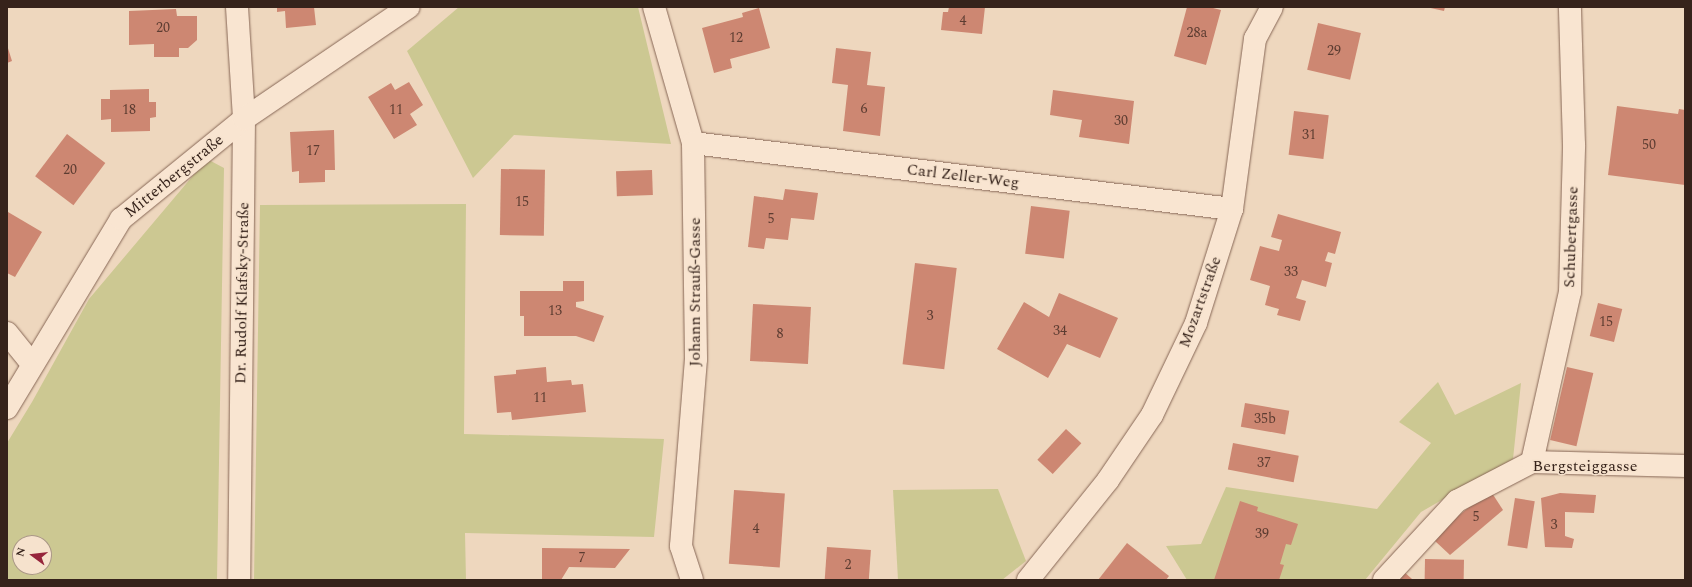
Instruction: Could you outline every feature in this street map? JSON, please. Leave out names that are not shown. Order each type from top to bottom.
[{"type":"street","name":"Dr. Rudolf Klafsky-Straße","points":[[237,7],[244,119],[239,580]]},
{"type":"street","name":"Mitterbergstraße","points":[[7,408],[120,219],[244,119],[409,7]]},
{"type":"street","name":"Johann Strauß-Gasse","points":[[654,7],[694,143],[696,359],[681,546],[692,580]]},
{"type":"street","name":"Mozartstraße","points":[[1028,580],[1108,480],[1152,415],[1196,323],[1232,209],[1255,39],[1272,7]]},
{"type":"street","name":"Schubertgasse","points":[[1532,462],[1570,292],[1574,145],[1570,7]]},
{"type":"street","name":"Carl Zeller-Weg","points":[[694,143],[1232,209]]},
{"type":"street","points":[[7,333],[32,364]]},
{"type":"street","name":"Bergsteiggasse","points":[[1384,580],[1458,501],[1532,462],[1685,466]]},
{"type":"shaded area","points":[[459,7],[638,7],[671,144],[514,135],[473,178],[407,51]]},
{"type":"shaded area","points":[[207,159],[224,168],[217,580],[7,580],[7,443],[32,402],[89,299]]},
{"type":"shaded area","points":[[466,204],[464,434],[664,439],[654,537],[465,533],[466,580],[254,580],[260,205]]},
{"type":"shaded area","points":[[1438,382],[1455,415],[1521,383],[1513,459],[1421,512],[1365,580],[1187,580],[1166,546],[1201,544],[1226,487],[1377,509],[1431,443],[1399,422]]},
{"type":"shaded area","points":[[998,489],[1026,561],[1002,580],[898,580],[893,490]]},
{"type":"building","points":[[277,7],[314,7],[316,25],[286,28],[285,11],[277,12]]},
{"type":"building","points":[[949,7],[985,7],[982,34],[941,30],[943,12],[948,12]]},
{"type":"building","points":[[1187,7],[1209,7],[1221,10],[1206,65],[1174,56]]},
{"type":"building","points":[[1426,7],[1445,7],[1444,11]]},
{"type":"building","points":[[759,8],[770,48],[730,59],[732,68],[714,73],[702,28],[743,17],[742,13]]},
{"type":"building","points":[[176,9],[177,16],[197,16],[197,40],[188,48],[179,48],[179,57],[154,57],[154,44],[129,45],[129,11]]},
{"type":"building","points":[[1318,23],[1361,33],[1350,80],[1307,70]]},
{"type":"building","points":[[7,45],[12,61],[7,63]]},
{"type":"building","points":[[836,48],[871,52],[867,85],[885,87],[880,136],[843,131],[848,85],[832,83]]},
{"type":"building","points":[[409,82],[423,105],[410,114],[417,125],[394,139],[368,97],[391,83],[395,90]]},
{"type":"building","points":[[149,89],[149,102],[156,102],[156,117],[150,118],[150,131],[111,132],[111,119],[101,120],[101,99],[110,99],[110,90]]},
{"type":"building","points":[[1053,90],[1134,101],[1129,144],[1079,137],[1082,120],[1050,115]]},
{"type":"building","points":[[1617,106],[1678,114],[1679,109],[1685,110],[1685,185],[1608,175]]},
{"type":"building","points":[[1294,111],[1329,115],[1323,159],[1289,155]]},
{"type":"building","points":[[334,130],[335,170],[325,170],[325,182],[299,183],[299,171],[292,172],[290,132]]},
{"type":"building","points":[[67,134],[105,163],[73,205],[35,176]]},
{"type":"building","points":[[501,169],[545,170],[544,236],[500,235]]},
{"type":"building","points":[[652,170],[653,195],[617,196],[616,171]]},
{"type":"building","points":[[785,189],[818,193],[814,220],[791,218],[788,240],[766,238],[764,249],[748,247],[754,196],[783,200]]},
{"type":"building","points":[[1031,206],[1070,211],[1064,258],[1025,254]]},
{"type":"building","points":[[8,212],[42,232],[15,277],[7,273]]},
{"type":"building","points":[[1278,214],[1341,232],[1335,254],[1328,252],[1325,261],[1332,263],[1326,287],[1302,280],[1296,298],[1306,301],[1300,321],[1277,315],[1279,309],[1265,305],[1270,286],[1250,280],[1260,246],[1279,251],[1282,240],[1271,237]]},
{"type":"building","points":[[915,263],[957,268],[944,369],[903,364]]},
{"type":"building","points":[[563,281],[584,281],[584,301],[576,302],[576,307],[604,316],[594,342],[576,336],[524,336],[524,316],[520,316],[520,291],[563,291]]},
{"type":"building","points":[[1059,293],[1118,318],[1100,358],[1067,344],[1048,378],[997,349],[1024,302],[1049,317]]},
{"type":"building","points":[[1598,303],[1622,309],[1614,342],[1590,336]]},
{"type":"building","points":[[753,304],[811,307],[808,364],[750,361]]},
{"type":"building","points":[[546,367],[547,382],[571,380],[572,385],[583,384],[586,412],[512,420],[511,412],[497,413],[494,376],[516,374],[516,370]]},
{"type":"building","points":[[1567,367],[1593,373],[1576,446],[1550,440]]},
{"type":"building","points":[[1245,403],[1289,411],[1285,434],[1241,427]]},
{"type":"building","points":[[1066,429],[1081,443],[1053,474],[1037,460]]},
{"type":"building","points":[[1233,443],[1299,456],[1294,482],[1228,470]]},
{"type":"building","points":[[734,490],[785,494],[780,567],[729,564]]},
{"type":"building","points":[[1490,490],[1503,510],[1450,555],[1435,541],[1447,525]]},
{"type":"building","points":[[1560,493],[1596,495],[1594,513],[1565,512],[1565,536],[1574,539],[1572,548],[1545,547],[1541,498]]},
{"type":"building","points":[[1515,498],[1535,501],[1527,549],[1507,545]]},
{"type":"building","points":[[1240,501],[1258,507],[1257,511],[1298,524],[1291,545],[1286,544],[1280,564],[1284,565],[1279,580],[1214,580]]},
{"type":"building","points":[[1127,543],[1169,576],[1166,580],[1098,580]]},
{"type":"building","points":[[827,547],[871,550],[869,580],[825,580]]},
{"type":"building","points":[[542,548],[630,549],[615,568],[569,567],[561,580],[542,580]]},
{"type":"building","points":[[1425,559],[1464,560],[1464,580],[1425,580]]},
{"type":"building","points":[[1403,571],[1412,579],[1394,580]]}]
